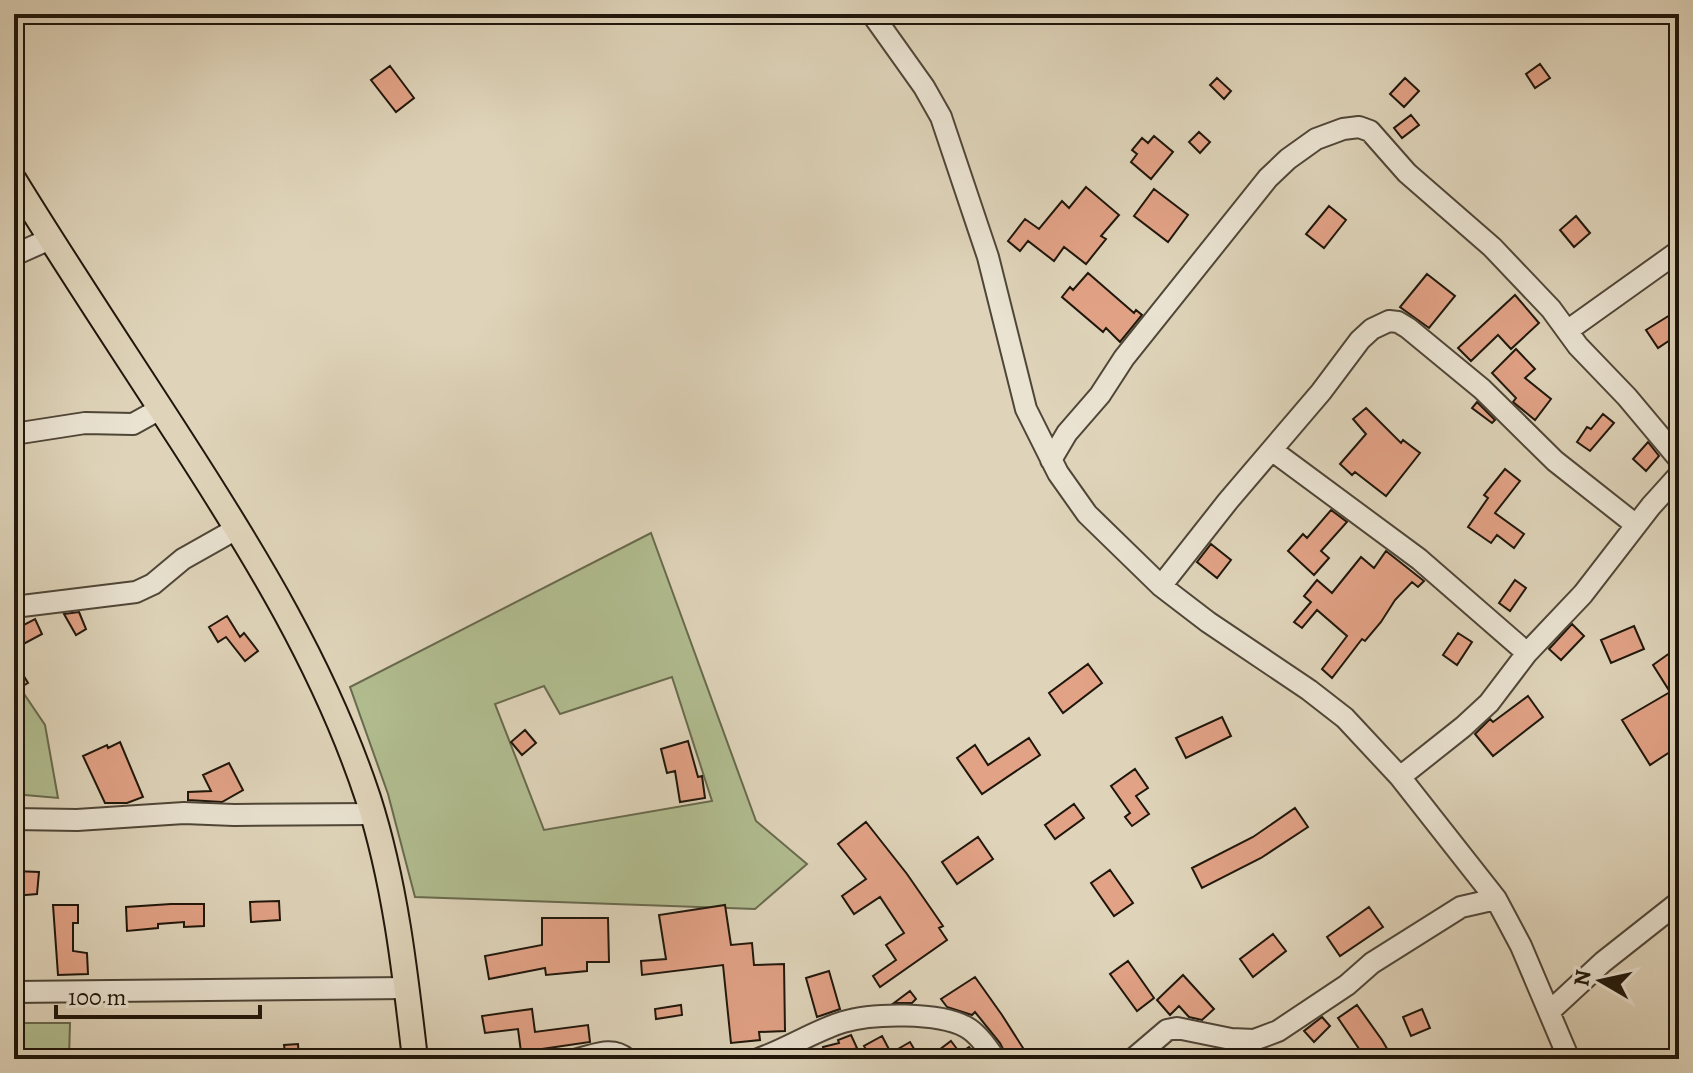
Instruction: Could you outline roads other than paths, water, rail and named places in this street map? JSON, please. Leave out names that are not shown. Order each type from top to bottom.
[{"type":"main road","points":[[14,180],[238,528],[296,628],[327,693],[380,840],[400,938],[415,1059]]},
{"type":"street","points":[[872,14],[924,87],[941,117],[988,257],[1026,409],[1051,460],[1087,514],[1161,586],[1333,709],[1400,777],[1496,899],[1521,946],[1569,1059]]},
{"type":"street","points":[[1051,460],[1067,433],[1100,395],[1124,358],[1268,178],[1316,139],[1359,127],[1370,131],[1407,173],[1492,247],[1551,309],[1679,459]]},
{"type":"street","points":[[14,255],[50,239]]},
{"type":"street","points":[[1567,331],[1679,251]]},
{"type":"street","points":[[1161,586],[1360,340],[1382,323],[1398,322],[1482,389],[1555,461],[1636,525]]},
{"type":"street","points":[[14,434],[62,425],[133,424],[160,409]]},
{"type":"street","points":[[1273,451],[1419,559],[1527,653]]},
{"type":"street","points":[[1400,777],[1489,703],[1527,653],[1583,594],[1679,475]]},
{"type":"street","points":[[14,607],[136,592],[153,584],[183,559],[238,528]]},
{"type":"street","points":[[14,819],[77,820],[184,813],[372,814]]},
{"type":"street","points":[[1133,1059],[1167,1030],[1177,1028],[1231,1039],[1256,1049],[1347,985],[1372,963],[1461,907],[1496,899]]},
{"type":"street","points":[[1549,1012],[1603,962],[1679,902]]},
{"type":"street","points":[[14,992],[407,988]]},
{"type":"street","points":[[758,1059],[845,1021],[931,1016],[967,1027],[995,1059]]},
{"type":"street","points":[[578,1059],[609,1051],[622,1054],[627,1059]]}]
